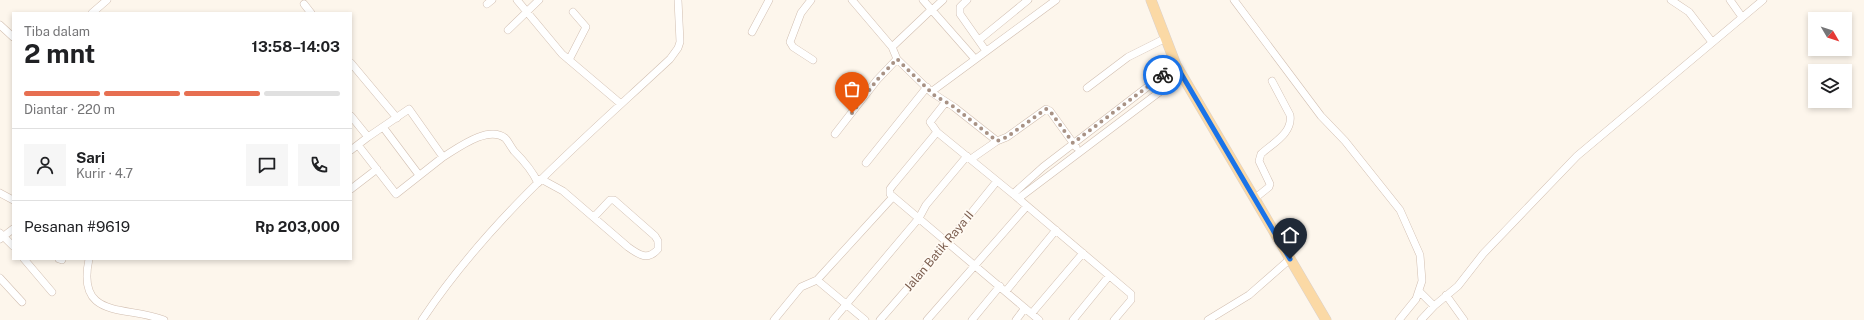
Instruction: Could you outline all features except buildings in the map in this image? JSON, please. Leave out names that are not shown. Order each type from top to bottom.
[{"type":"main road","points":[[1151,0],[1176,65],[1326,320]]},
{"type":"street","points":[[93,12],[106,0]]},
{"type":"street","points":[[517,0],[569,60],[621,104]]},
{"type":"street","points":[[508,30],[539,0]]},
{"type":"street","points":[[422,320],[482,241],[539,181],[670,59],[678,48],[680,36],[678,0]]},
{"type":"street","points":[[752,32],[769,0]]},
{"type":"street","points":[[811,0],[801,13],[790,39],[791,45],[813,60]]},
{"type":"street","points":[[852,0],[892,47],[897,59],[929,90],[945,103],[954,107],[997,141]]},
{"type":"street","points":[[922,0],[975,59]]},
{"type":"street","points":[[892,47],[943,0]]},
{"type":"street","points":[[967,0],[960,7],[960,14],[986,51]]},
{"type":"street","points":[[979,40],[1028,0]]},
{"type":"street","points":[[866,163],[929,90],[975,59],[1056,0]]},
{"type":"street","points":[[1234,0],[1321,116],[1345,141],[1400,210],[1420,255],[1422,281],[1420,292],[1399,320]]},
{"type":"street","points":[[1671,0],[1688,12],[1712,42]]},
{"type":"street","points":[[1730,0],[1742,17]]},
{"type":"street","points":[[1421,320],[1434,306],[1458,286],[1484,254],[1577,156],[1763,0]]},
{"type":"street","points":[[304,4],[311,12]]},
{"type":"street","points":[[569,60],[586,26],[573,12]]},
{"type":"street","points":[[0,25],[12,36]]},
{"type":"street","points":[[1087,88],[1128,57],[1166,38]]},
{"type":"street","points":[[835,134],[877,80],[897,59]]},
{"type":"street","points":[[1016,196],[1043,167],[1176,65]]},
{"type":"street","points":[[352,66],[397,118]]},
{"type":"street","points":[[1016,196],[1049,175],[1182,75]]},
{"type":"street","points":[[1254,199],[1269,187],[1259,162],[1259,158],[1261,154],[1287,131],[1291,121],[1290,115],[1272,81]]},
{"type":"street","points":[[945,103],[930,122],[937,132],[1016,196],[1131,294],[1131,300],[1114,320]]},
{"type":"street","points":[[352,149],[409,109],[443,157]]},
{"type":"street","points":[[833,320],[918,218],[926,205],[969,158],[997,141],[1007,137],[1046,109],[1050,111],[1079,152]]},
{"type":"street","points":[[1112,113],[1118,122]]},
{"type":"street","points":[[352,117],[368,137]]},
{"type":"street","points":[[383,127],[419,175]]},
{"type":"street","points":[[937,132],[893,185],[890,191],[892,198],[1040,320]]},
{"type":"street","points":[[358,145],[396,194],[443,157],[476,138],[494,134],[506,139],[532,170],[539,181],[563,191],[639,255],[644,257],[650,256],[658,249],[658,241],[655,236],[614,200],[610,200],[594,217]]},
{"type":"street","points":[[1043,167],[1049,175]]},
{"type":"street","points":[[352,188],[377,170]]},
{"type":"street","name":"Jalan Batik Raya II","points":[[880,320],[947,243],[997,181]]},
{"type":"street","points":[[0,193],[12,199]]},
{"type":"street","points":[[774,320],[801,287],[817,280],[892,198]]},
{"type":"street","points":[[927,320],[1027,206]]},
{"type":"street","points":[[12,229],[1,236],[12,245]]},
{"type":"street","points":[[972,320],[1003,289],[1056,230]]},
{"type":"street","points":[[1032,313],[1083,253]]},
{"type":"street","points":[[1208,320],[1248,295],[1290,259]]},
{"type":"street","points":[[25,260],[52,292]]},
{"type":"street","points":[[89,260],[87,270],[88,288],[96,302],[106,307],[164,320]]},
{"type":"street","points":[[1073,320],[1109,276]]},
{"type":"street","points":[[0,278],[22,302]]},
{"type":"street","points":[[817,280],[865,320]]},
{"type":"street","points":[[1420,292],[1434,306]]},
{"type":"street","points":[[1446,296],[1464,320]]},
{"type":"street","points":[[1016,320],[1025,308]]},
{"type":"way so far","points":[[852,113],[877,80],[897,59],[934,95],[945,103],[954,107],[997,141],[1007,137],[1046,109],[1050,111],[1073,143],[1163,75]]},
{"type":"route","points":[[1163,75],[1176,65],[1290,259]]}]
